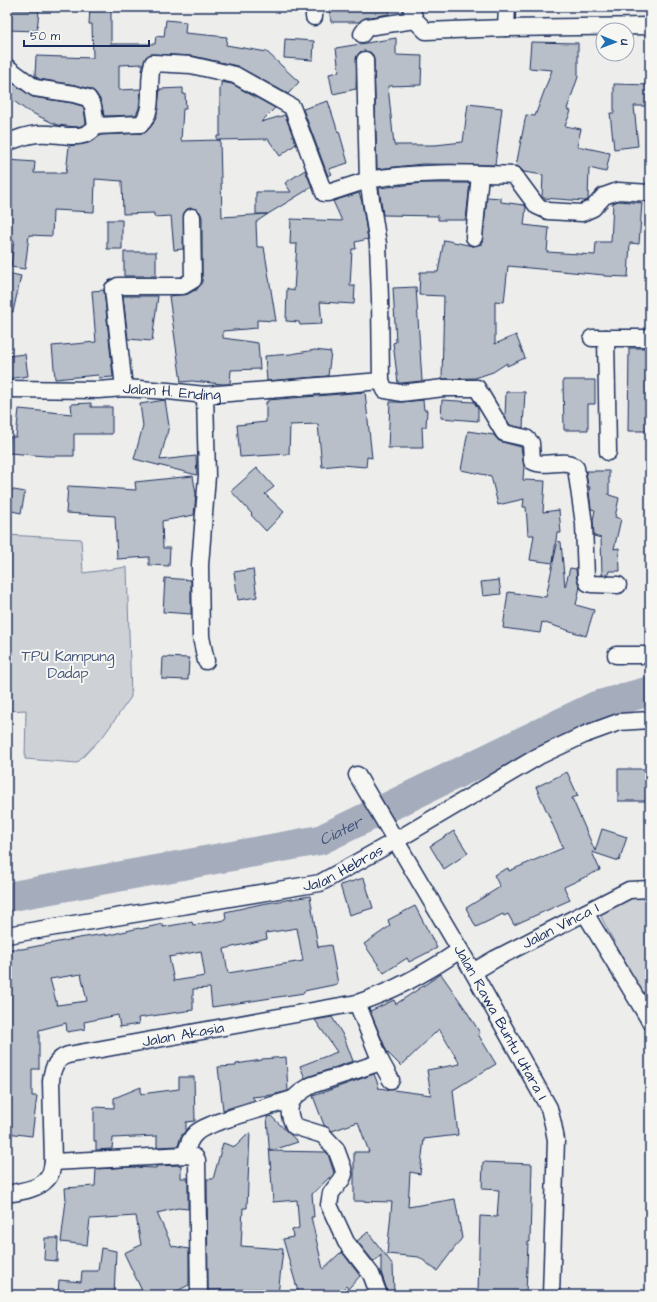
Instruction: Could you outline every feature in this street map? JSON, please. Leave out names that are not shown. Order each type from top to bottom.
[{"type":"street","points":[[506,28],[507,7]]},
{"type":"street","points":[[362,34],[366,27],[413,14],[426,31],[506,28],[650,26]]},
{"type":"street","points":[[365,60],[368,180],[378,244],[381,381],[386,390],[401,393],[444,388],[477,388],[504,433],[526,438],[531,444],[532,461],[536,464],[543,465],[573,464],[576,468],[584,524],[586,578],[591,584],[618,585]]},
{"type":"street","points":[[96,126],[141,124],[148,114],[153,63],[191,65],[235,75],[292,107],[324,193],[368,180],[396,176],[455,173],[514,175],[537,206],[548,211],[582,213],[593,208],[604,196],[618,191],[650,193]]},
{"type":"street","points":[[7,143],[38,134],[83,135],[92,132],[96,126],[93,106],[88,98],[74,94],[35,88],[8,68]]},
{"type":"street","points":[[474,237],[480,174]]},
{"type":"street","points":[[124,388],[113,289],[118,286],[184,286],[193,280],[192,217]]},
{"type":"street","points":[[608,452],[599,338],[650,338]]},
{"type":"street","name":"Jalan H. Ending","points":[[7,389],[98,390],[124,388],[168,390],[205,395],[381,381]]},
{"type":"street","points":[[205,395],[207,476],[200,565],[201,637],[206,661]]},
{"type":"street","points":[[616,655],[650,655]]},
{"type":"street","name":"Jalan Hebras","points":[[7,935],[320,884],[545,753],[586,734],[619,722],[650,720]]},
{"type":"street","name":"Jalan Rawa Buntu Utara I","points":[[357,775],[473,972],[549,1108],[556,1140],[551,1295]]},
{"type":"street","name":"Jalan Vinca I","points":[[473,972],[494,959],[629,890],[650,889]]},
{"type":"street","points":[[585,913],[650,1021]]},
{"type":"street","name":"Jalan Akasia","points":[[7,1194],[23,1191],[46,1181],[51,1172],[53,1162],[51,1077],[56,1063],[63,1057],[100,1049],[357,1004],[380,996],[405,984],[460,950]]},
{"type":"street","points":[[357,1004],[381,1062],[391,1080]]},
{"type":"street","points":[[186,1155],[187,1147],[196,1132],[204,1128],[229,1118],[293,1099],[312,1085],[381,1062]]},
{"type":"street","points":[[293,1099],[288,1110],[294,1126],[323,1136],[336,1149],[344,1174],[331,1193],[329,1205],[346,1242],[371,1274],[379,1295]]},
{"type":"street","points":[[53,1162],[186,1155],[192,1156],[197,1160],[199,1295]]},
{"type":"green space","name":"TPU Kampung Dadap","points":[[7,535],[81,539],[83,573],[127,567],[131,697],[104,735],[77,763],[25,759],[26,710],[7,711]]},
{"type":"green space","points":[[632,897],[650,897],[650,1010],[599,913]]},
{"type":"building","points":[[329,7],[390,7],[389,14],[365,18],[359,22],[331,22]]},
{"type":"building","points":[[90,8],[111,9],[111,44],[155,44],[156,36],[164,37],[166,20],[186,22],[185,33],[227,37],[226,45],[267,52],[299,82],[288,94],[237,66],[193,56],[153,54],[146,57],[143,64],[119,65],[119,90],[141,89],[139,108],[136,115],[104,116],[101,101],[96,93],[91,89],[39,79],[35,76],[36,56],[93,58],[92,24],[89,24]]},
{"type":"building","points":[[7,9],[39,10],[37,31],[7,30]]},
{"type":"building","points":[[396,38],[396,55],[422,56],[421,85],[388,86],[394,145],[435,145],[463,142],[468,104],[502,108],[495,165],[422,164],[377,169],[373,55],[370,52],[365,51],[360,52],[357,56],[356,89],[333,94],[329,74],[339,72],[336,48]]},
{"type":"building","points":[[285,39],[314,41],[313,60],[284,58]]},
{"type":"building","points":[[531,42],[578,43],[578,77],[567,109],[571,111],[565,126],[581,129],[577,146],[610,153],[606,172],[589,168],[588,200],[543,198],[543,175],[524,172],[516,166],[526,115],[535,116],[552,70],[529,68]]},
{"type":"building","points":[[10,81],[33,97],[82,106],[84,109],[86,123],[76,127],[57,125],[26,110],[7,96],[7,86]]},
{"type":"building","points":[[221,82],[232,84],[275,108],[261,122],[285,115],[296,144],[280,156],[268,139],[217,140],[217,136],[220,136]]},
{"type":"building","points":[[614,84],[650,85],[650,106],[634,106],[638,146],[614,149],[610,113],[614,113]]},
{"type":"building","points":[[183,88],[186,109],[183,109],[181,141],[220,140],[222,217],[268,214],[256,222],[257,247],[264,247],[276,321],[257,320],[257,328],[223,331],[223,338],[258,343],[260,369],[231,370],[230,384],[192,381],[181,382],[169,296],[188,294],[197,290],[201,284],[202,217],[200,212],[196,209],[187,209],[184,213],[183,249],[174,250],[171,216],[154,217],[154,213],[123,214],[122,181],[95,179],[94,212],[53,210],[52,236],[29,235],[25,269],[11,267],[14,241],[7,240],[8,160],[35,162],[34,173],[66,173],[69,146],[88,143],[95,140],[100,135],[145,133],[153,124],[157,114],[160,89]]},
{"type":"building","points":[[328,101],[338,132],[339,131],[348,163],[329,169],[332,174],[328,176],[303,109]]},
{"type":"building","points":[[305,170],[312,187],[268,214],[256,214],[256,192],[291,192],[285,183]]},
{"type":"building","points":[[423,183],[470,183],[466,220],[438,220],[438,216],[383,215],[379,188]]},
{"type":"building","points":[[359,193],[362,202],[368,239],[355,242],[356,249],[352,249],[350,286],[355,286],[354,304],[320,302],[322,324],[300,325],[299,322],[286,321],[287,288],[294,291],[297,244],[290,244],[291,219],[342,221],[333,201]]},
{"type":"building","points":[[487,197],[501,198],[501,202],[524,205],[526,207],[524,225],[549,228],[547,252],[595,255],[596,242],[611,242],[613,203],[618,201],[642,203],[639,244],[630,243],[628,277],[508,266],[504,302],[495,301],[495,344],[516,335],[525,358],[507,366],[507,363],[493,372],[475,378],[442,379],[444,296],[419,295],[420,272],[438,272],[444,240],[473,246],[482,244]]},
{"type":"building","points":[[107,220],[122,220],[122,249],[107,249]]},
{"type":"building","points":[[124,252],[156,252],[156,276],[124,276]]},
{"type":"building","points":[[7,273],[21,276],[13,312],[7,312]]},
{"type":"building","points":[[416,287],[422,381],[398,383],[393,343],[396,342],[393,288]]},
{"type":"building","points":[[104,290],[113,377],[99,378],[98,375],[55,379],[52,346],[96,342],[92,291]]},
{"type":"building","points":[[123,296],[158,296],[152,341],[128,339]]},
{"type":"building","points":[[629,348],[650,348],[650,431],[628,431]]},
{"type":"building","points":[[315,350],[331,352],[328,376],[267,381],[265,356]]},
{"type":"building","points":[[25,354],[28,376],[7,379],[7,356]]},
{"type":"building","points":[[563,380],[595,380],[595,404],[588,404],[588,430],[564,430]]},
{"type":"building","points":[[365,392],[372,458],[367,457],[366,467],[341,465],[322,467],[318,424],[290,425],[289,454],[240,457],[237,425],[266,422],[266,402],[268,402],[268,400]]},
{"type":"building","points":[[506,392],[525,392],[523,428],[510,425],[505,417]]},
{"type":"building","points":[[165,400],[169,426],[160,460],[196,456],[197,475],[134,459],[143,426],[140,404]]},
{"type":"building","points":[[423,400],[424,410],[427,410],[426,427],[422,427],[423,448],[388,448],[390,402]]},
{"type":"building","points":[[442,400],[474,402],[478,409],[478,421],[441,418]]},
{"type":"building","points":[[91,403],[91,407],[112,407],[112,434],[74,434],[74,456],[46,456],[9,453],[10,437],[16,437],[19,409],[72,414],[71,404]]},
{"type":"building","points":[[468,431],[494,435],[502,442],[521,447],[524,466],[523,480],[545,481],[543,512],[559,510],[561,533],[557,533],[553,562],[558,541],[561,542],[565,587],[570,568],[576,569],[580,587],[576,605],[594,610],[586,636],[542,622],[540,633],[503,628],[508,592],[546,597],[553,563],[530,560],[534,535],[528,535],[526,507],[523,507],[524,499],[498,505],[491,476],[461,470]]},
{"type":"building","points":[[257,468],[274,487],[265,494],[284,512],[266,531],[231,491]]},
{"type":"building","points":[[586,471],[609,471],[609,495],[619,498],[615,517],[621,519],[614,549],[619,548],[620,571],[609,571],[608,575],[602,575],[601,538],[594,536],[593,520],[595,510],[591,509],[589,492],[590,487],[588,487]]},
{"type":"building","points":[[193,476],[196,494],[194,515],[162,521],[163,548],[170,548],[169,566],[149,565],[149,557],[117,559],[115,516],[66,513],[68,486],[136,490],[135,482]]},
{"type":"building","points":[[8,489],[25,492],[21,513],[7,510]]},
{"type":"building","points":[[253,569],[257,597],[238,600],[234,572]]},
{"type":"building","points":[[165,578],[191,580],[191,614],[163,612]]},
{"type":"building","points":[[499,580],[501,594],[483,596],[481,582]]},
{"type":"building","points":[[163,657],[189,658],[188,680],[162,679]]},
{"type":"building","points":[[618,769],[650,769],[650,801],[618,801]]},
{"type":"building","points":[[567,772],[578,796],[572,798],[595,851],[602,829],[627,837],[619,861],[592,852],[600,870],[564,887],[570,900],[514,925],[508,914],[504,916],[503,914],[476,927],[466,908],[500,887],[494,875],[508,868],[509,871],[563,848],[536,787]]},
{"type":"building","points":[[454,831],[468,853],[444,869],[430,846]]},
{"type":"building","points":[[364,878],[373,908],[349,915],[340,885]]},
{"type":"building","points":[[310,896],[318,947],[331,945],[338,984],[304,991],[304,993],[212,1007],[210,988],[193,989],[193,1010],[138,1018],[139,1024],[120,1027],[118,1015],[84,1022],[85,1029],[67,1032],[66,1023],[39,1030],[39,1069],[32,1069],[32,1096],[37,1096],[32,1136],[7,1133],[7,949],[22,949],[105,934],[105,936],[163,924],[163,927],[192,922],[193,925],[226,920],[225,912],[261,904]],"holes":[[[297,928],[303,961],[228,973],[224,949],[267,939],[266,933]],[[201,951],[205,976],[174,981],[169,957]],[[81,974],[87,1001],[57,1005],[50,979]]]},
{"type":"building","points":[[415,906],[437,948],[409,962],[407,958],[384,973],[364,944],[390,926],[388,920]]},
{"type":"building","points":[[441,974],[480,1033],[478,1034],[496,1064],[453,1090],[458,1135],[424,1139],[420,1174],[410,1172],[408,1207],[455,1199],[462,1238],[437,1271],[419,1257],[387,1254],[392,1202],[354,1201],[354,1152],[369,1152],[358,1122],[332,1131],[324,1125],[313,1096],[374,1074],[379,1087],[378,1088],[431,1095],[427,1070],[460,1064],[439,1029],[401,1066],[387,1052],[370,1011],[394,1000],[396,1004]]},
{"type":"building","points":[[332,1017],[344,1037],[353,1061],[305,1078],[300,1066],[337,1052],[315,1020]]},
{"type":"building","points":[[286,1057],[288,1091],[272,1095],[252,1097],[255,1100],[223,1110],[218,1067],[236,1066],[236,1064],[262,1059]]},
{"type":"building","points":[[179,1077],[194,1077],[195,1121],[186,1122],[186,1130],[181,1136],[178,1146],[157,1147],[157,1136],[113,1138],[112,1149],[96,1150],[96,1141],[94,1141],[94,1107],[114,1108],[114,1098],[141,1087],[141,1094],[179,1089]]},
{"type":"building","points":[[271,1116],[298,1142],[270,1151],[326,1152],[328,1154],[334,1173],[312,1194],[314,1217],[311,1217],[323,1269],[342,1252],[360,1276],[348,1289],[346,1286],[337,1295],[299,1295],[283,1239],[293,1237],[292,1230],[299,1228],[297,1200],[273,1202],[267,1117]]},
{"type":"building","points":[[250,1132],[247,1208],[243,1208],[241,1246],[283,1249],[278,1295],[262,1295],[262,1289],[208,1290],[207,1179],[213,1179],[223,1143],[235,1147]]},
{"type":"building","points":[[483,1162],[532,1164],[530,1242],[528,1242],[526,1294],[478,1292],[480,1216],[497,1217],[499,1190],[482,1189]]},
{"type":"building","points":[[181,1165],[181,1178],[188,1178],[188,1209],[178,1208],[157,1213],[172,1246],[189,1249],[189,1285],[169,1295],[144,1295],[124,1253],[141,1245],[136,1216],[90,1219],[87,1245],[61,1242],[66,1200],[65,1188],[95,1186],[96,1169],[131,1167],[156,1168],[156,1166]]},
{"type":"building","points":[[368,1232],[393,1265],[394,1293],[388,1293],[381,1272],[381,1255],[374,1262],[357,1241]]},
{"type":"building","points":[[45,1238],[58,1238],[57,1261],[44,1260]]},
{"type":"building","points":[[101,1248],[116,1251],[114,1295],[58,1293],[59,1280],[81,1282],[82,1271],[98,1271]]},
{"type":"waterway","name":"Ciater","points":[[7,897],[320,840],[596,706],[650,691]]}]
